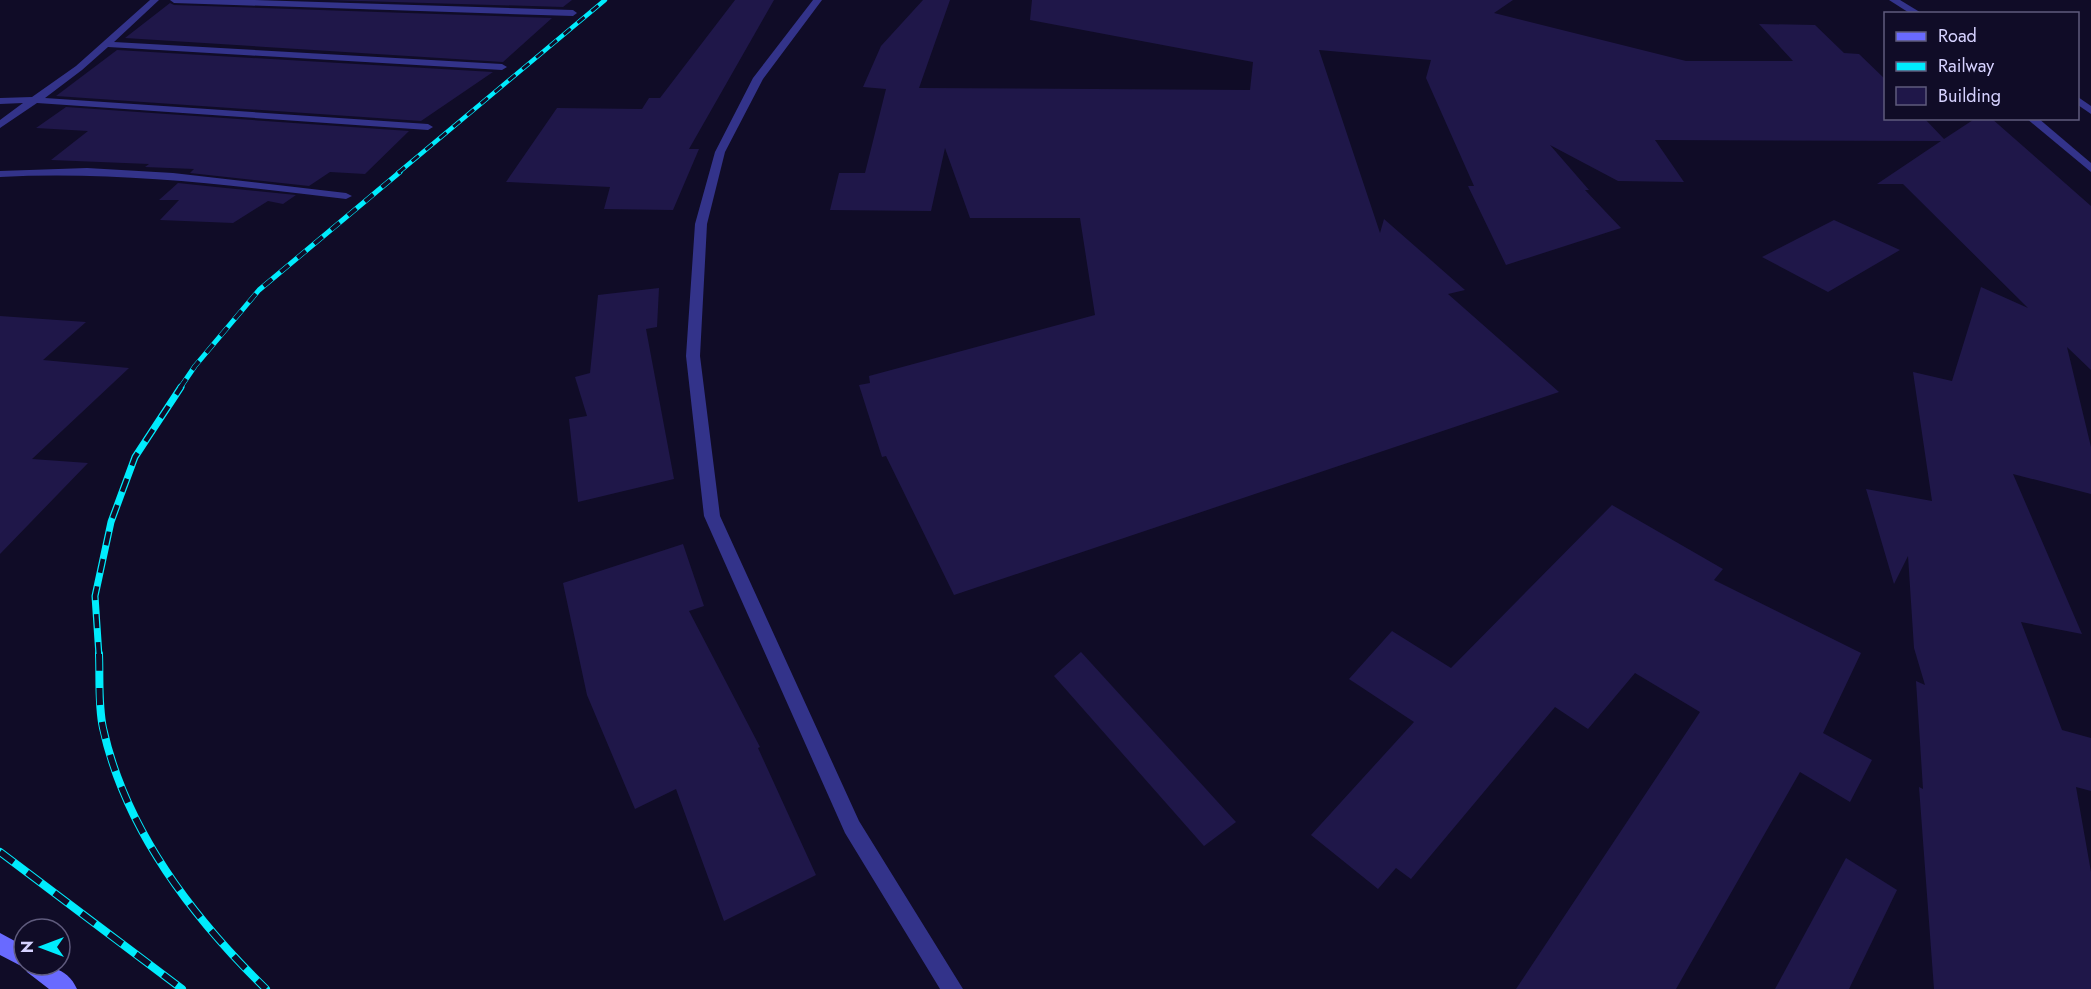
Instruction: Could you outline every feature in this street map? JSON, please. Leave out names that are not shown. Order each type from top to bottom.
[{"type":"street","points":[[0,125],[37,100],[106,44],[155,0]]},
{"type":"street","points":[[174,0],[573,13]]},
{"type":"street","points":[[818,0],[758,78],[720,152],[701,224],[693,356],[712,516],[852,826],[952,989]]},
{"type":"street","points":[[1891,0],[1903,12]]},
{"type":"street","points":[[1891,0],[1915,12]]},
{"type":"street","points":[[106,44],[502,67]]},
{"type":"street","points":[[0,101],[37,100],[429,127]]},
{"type":"street","points":[[2079,101],[2091,111]]},
{"type":"street","points":[[2033,120],[2091,169]]},
{"type":"street","points":[[0,174],[29,171],[160,173],[346,196]]},
{"type":"building","points":[[327,0],[572,0],[563,7]]},
{"type":"building","points":[[735,0],[774,0],[689,149],[699,149],[673,210],[604,209],[610,187],[506,182],[557,108],[642,109],[649,98],[660,98]]},
{"type":"building","points":[[923,0],[950,0],[919,88],[1250,90],[1253,62],[1030,20],[1032,0],[1513,0],[1494,13],[1686,61],[1793,61],[1759,24],[1815,25],[1844,53],[1859,54],[1884,78],[1884,120],[1926,120],[1944,139],[1973,120],[1993,120],[2091,206],[2091,370],[2067,347],[2091,447],[2091,494],[2013,474],[2082,634],[2021,622],[2062,730],[2091,738],[2091,791],[2076,787],[2091,872],[2091,989],[1934,989],[1919,787],[1923,789],[1916,681],[1925,685],[1914,648],[1908,556],[1894,584],[1866,489],[1932,501],[1913,372],[1952,381],[1981,287],[2028,308],[1903,184],[1877,184],[1941,141],[1655,140],[1684,182],[1618,181],[1550,145],[1589,190],[1585,190],[1621,228],[1506,265],[1468,186],[1474,186],[1426,78],[1431,60],[1319,50],[1380,233],[1384,219],[1465,290],[1448,294],[1559,392],[954,595],[886,456],[882,457],[859,385],[870,383],[869,376],[1095,315],[1080,218],[970,218],[945,148],[931,211],[830,210],[839,173],[865,173],[886,89],[863,87],[881,46]]},
{"type":"building","points":[[170,3],[174,5],[552,18],[503,62],[125,38]]},
{"type":"building","points":[[117,50],[493,72],[421,121],[56,96]]},
{"type":"building","points":[[66,107],[409,131],[365,174],[330,172],[309,186],[190,173],[194,169],[145,167],[149,164],[51,160],[88,131],[36,128]]},
{"type":"building","points":[[178,183],[296,195],[283,204],[268,201],[233,223],[160,220],[179,200],[159,200]]},
{"type":"building","points":[[1834,220],[1900,250],[1828,292],[1762,257]]},
{"type":"building","points":[[659,288],[657,327],[646,329],[674,479],[578,502],[569,419],[587,416],[575,377],[590,373],[598,295]]},
{"type":"building","points":[[0,316],[86,322],[43,360],[129,368],[32,459],[88,463],[0,554]]},
{"type":"building","points":[[1612,505],[1723,569],[1714,580],[1861,653],[1823,733],[1872,760],[1850,802],[1800,772],[1676,989],[1516,989],[1700,712],[1635,673],[1588,729],[1555,707],[1411,879],[1396,868],[1378,889],[1311,835],[1414,722],[1349,679],[1392,631],[1451,668]]},
{"type":"building","points":[[683,544],[704,606],[689,611],[760,747],[758,748],[816,875],[724,921],[676,789],[635,809],[587,695],[563,583]]},
{"type":"building","points":[[1081,652],[1236,822],[1204,846],[1054,676]]},
{"type":"building","points":[[1846,858],[1897,890],[1849,989],[1775,989]]},
{"type":"railway","points":[[398,173],[605,0]]},
{"type":"railway","points":[[180,388],[195,366],[259,290],[400,172]]},
{"type":"railway","points":[[99,656],[95,596],[111,522],[135,457],[181,387]]},
{"type":"railway","points":[[99,654],[101,719],[113,765],[127,801],[165,870],[188,902],[239,962],[266,989]]},
{"type":"railway","points":[[0,852],[182,989]]}]
